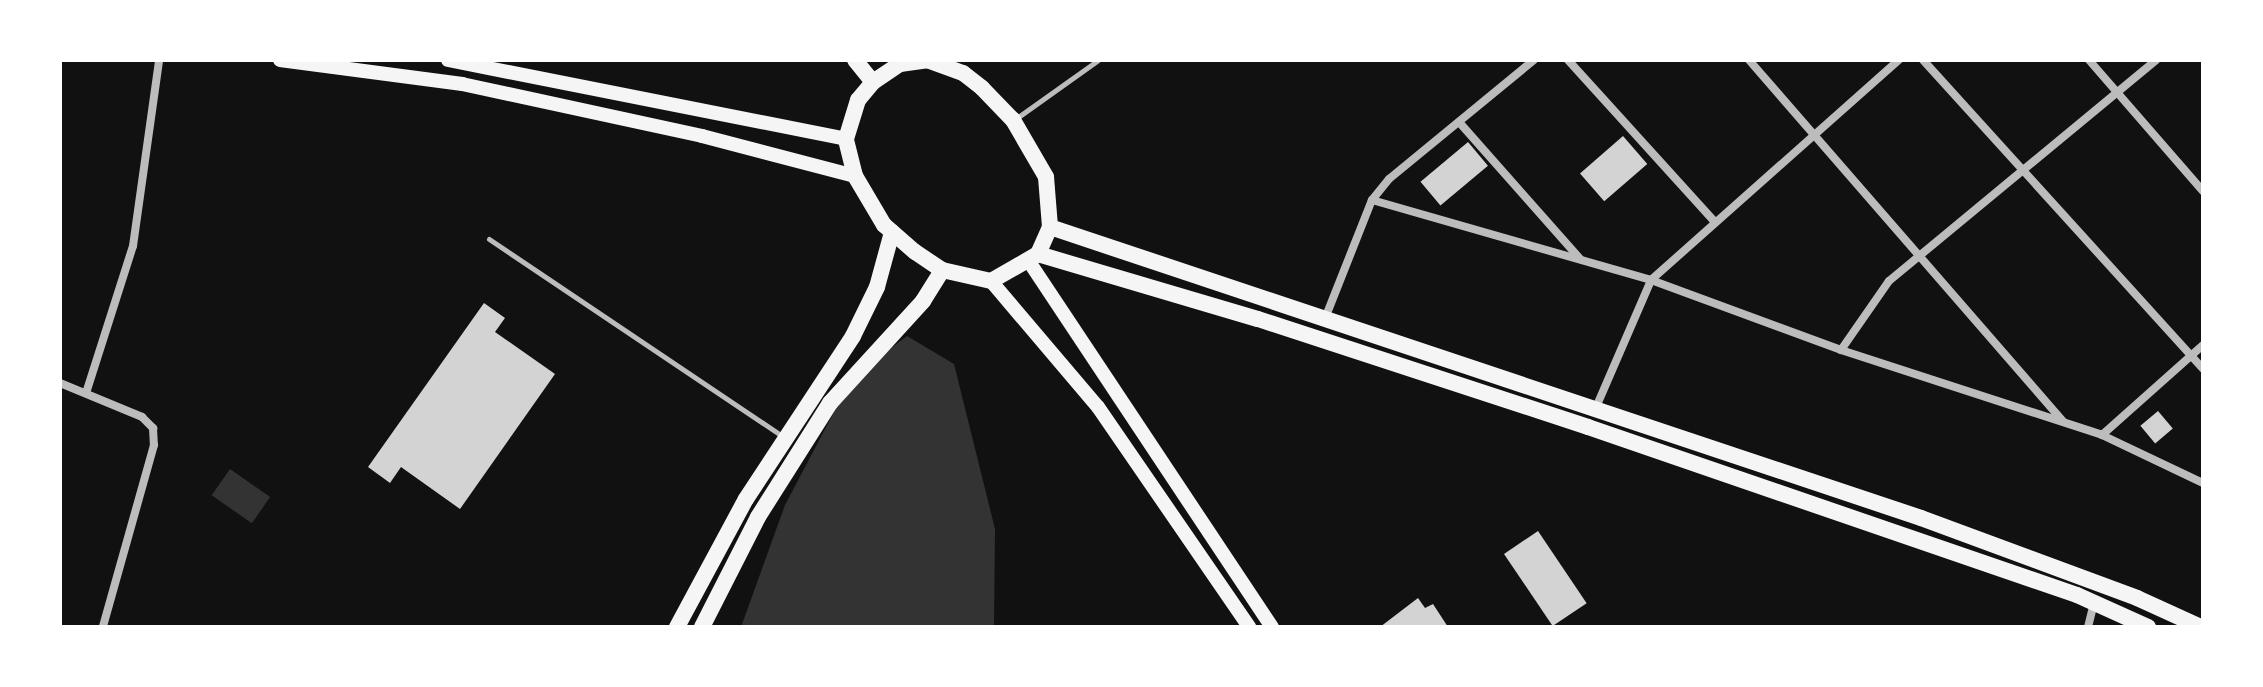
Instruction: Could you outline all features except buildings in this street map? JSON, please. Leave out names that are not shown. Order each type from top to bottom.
[{"type":"main road","points":[[280,60],[462,84],[702,136],[855,176]]},
{"type":"main road","points":[[448,60],[846,139]]},
{"type":"main road","points":[[855,60],[873,82]]},
{"type":"main road","points":[[991,281],[1034,258],[1050,227],[1046,177],[1013,120],[982,88],[943,62],[898,62],[873,82],[850,116],[846,139],[855,176],[892,232],[942,270],[991,281],[1098,407],[1249,627]]},
{"type":"main road","points":[[1050,227],[2033,558],[2201,627]]},
{"type":"main road","points":[[677,627],[785,437],[853,336],[877,287],[892,232]]},
{"type":"main road","points":[[1034,258],[1244,314],[1588,427],[2094,602],[2148,627]]},
{"type":"main road","points":[[1034,258],[1272,627]]},
{"type":"main road","points":[[702,627],[758,517],[830,403],[923,301],[942,270]]},
{"type":"street","points":[[87,390],[133,246],[159,60]]},
{"type":"street","points":[[1324,321],[1372,200],[1389,179],[1534,60]]},
{"type":"street","points":[[1568,60],[1714,221]]},
{"type":"street","points":[[1749,60],[2063,421]]},
{"type":"street","points":[[1588,427],[1651,280],[1899,60]]},
{"type":"street","points":[[1923,60],[2203,369]]},
{"type":"street","points":[[2089,60],[2203,191]]},
{"type":"street","points":[[1841,350],[1889,281],[2020,167],[2156,60]]},
{"type":"street","points":[[1459,122],[1582,261]]},
{"type":"street","points":[[1372,200],[1651,280],[1841,350],[2102,435],[2203,483]]},
{"type":"street","points":[[2102,435],[2203,345]]},
{"type":"street","points":[[60,383],[87,390],[142,417],[153,428],[154,445],[103,627]]},
{"type":"street","points":[[2088,627],[2094,602]]},
{"type":"lane","points":[[1013,120],[1098,60]]},
{"type":"lane","points":[[489,239],[785,437]]},
{"type":"shaded area","points":[[907,336],[954,364],[995,529],[994,627],[741,627],[785,505],[852,378]]},
{"type":"shaded area","points":[[230,469],[270,497],[252,523],[212,495]]}]
